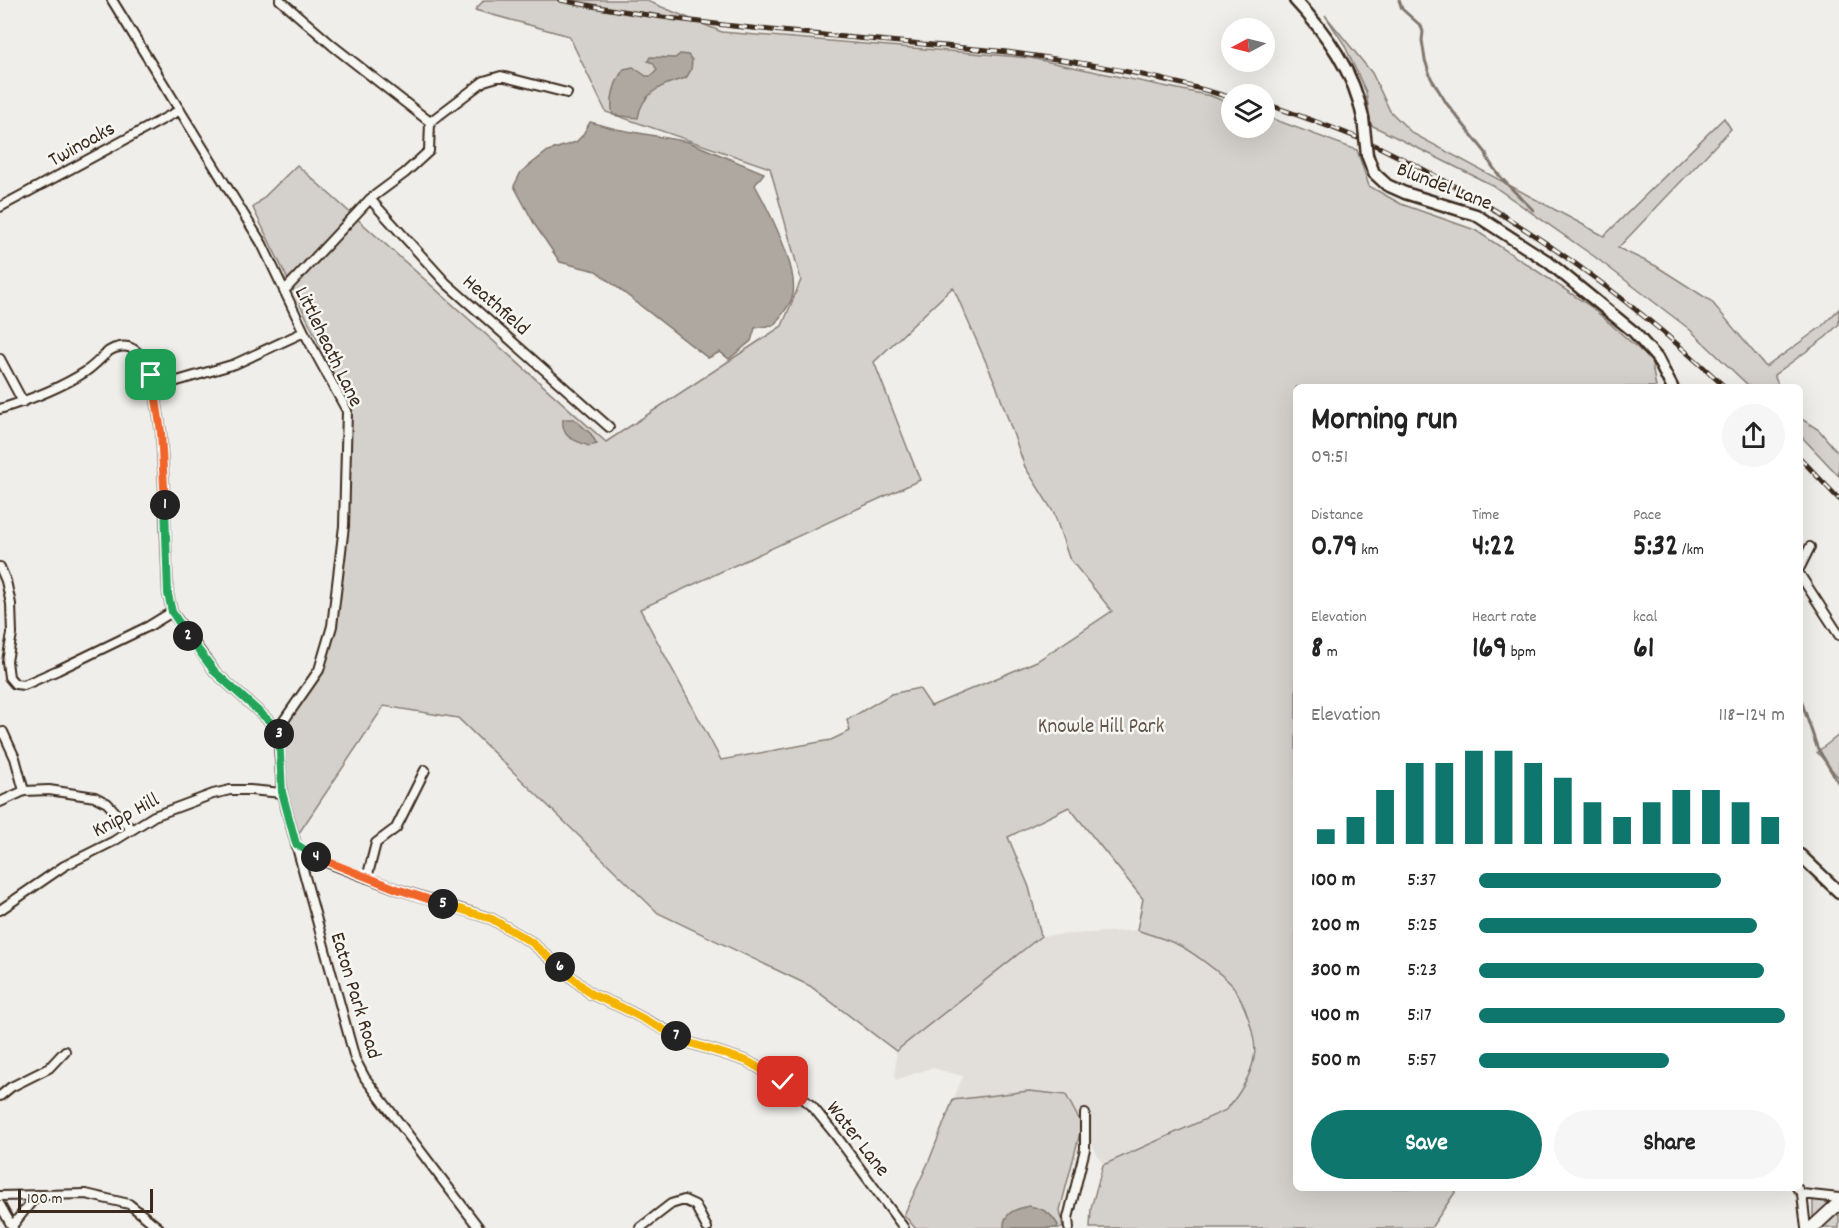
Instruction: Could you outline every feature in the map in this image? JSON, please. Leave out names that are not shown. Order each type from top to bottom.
[{"type":"main road","points":[[1812,1228],[1839,1203]]},
{"type":"street","points":[[280,0],[333,46],[430,122]]},
{"type":"street","name":"Blundel Lane","points":[[1295,0],[1337,52],[1356,92],[1363,118],[1367,155],[1374,173],[1387,185],[1405,193],[1476,215],[1547,261],[1634,332],[1657,358],[1670,384]]},
{"type":"street","name":"Littleheath Lane","points":[[115,1],[262,244],[304,332],[347,411],[344,526],[332,626],[319,670],[278,729]]},
{"type":"street","points":[[430,122],[484,81],[501,76],[567,93]]},
{"type":"street","name":"Twinoaks","points":[[0,207],[180,110]]},
{"type":"street","points":[[284,291],[370,199],[405,173],[429,151],[430,122]]},
{"type":"street","name":"Heathfield","points":[[370,199],[446,283],[609,427]]},
{"type":"street","points":[[296,844],[282,792],[278,729],[215,672],[172,612],[168,594],[164,477],[156,399],[158,390],[167,384],[235,364],[304,332]]},
{"type":"street","points":[[0,409],[56,388],[84,372],[111,350],[122,347],[132,348],[144,358],[151,375],[160,388]]},
{"type":"street","points":[[0,359],[22,402]]},
{"type":"street","points":[[1803,561],[1810,547]]},
{"type":"street","points":[[0,567],[11,604],[12,634],[7,661],[9,676],[15,684],[24,686],[149,626],[172,612]]},
{"type":"street","points":[[1803,580],[1839,635]]},
{"type":"street","points":[[3,732],[15,758],[24,791]]},
{"type":"street","points":[[367,878],[376,843],[396,828],[424,770]]},
{"type":"street","points":[[0,802],[24,791],[49,790],[95,797],[107,803],[131,829]]},
{"type":"street","name":"Knipp Hill","points":[[0,910],[64,866],[114,841],[154,816],[230,790],[282,792]]},
{"type":"street","name":"Water Lane","points":[[296,844],[318,859],[367,878],[492,919],[531,942],[591,994],[690,1043],[747,1061],[783,1082],[812,1106],[904,1228]]},
{"type":"street","name":"Eaton Park Road","points":[[296,844],[355,1059],[366,1078],[479,1228]]},
{"type":"street","points":[[1803,858],[1839,892]]},
{"type":"street","points":[[0,1096],[11,1087],[49,1068],[65,1051]]},
{"type":"street","points":[[1069,1228],[1068,1218],[1085,1149],[1085,1114]]},
{"type":"street","points":[[1806,1228],[1800,1191],[1839,1198]]},
{"type":"street","points":[[0,1196],[86,1194],[129,1204],[159,1228]]},
{"type":"street","points":[[0,1205],[13,1227],[37,1195]]},
{"type":"street","points":[[640,1228],[671,1203],[684,1200],[695,1205],[707,1228]]},
{"type":"shaded area","points":[[680,54],[688,55],[692,60],[691,70],[686,78],[655,90],[644,102],[638,118],[613,115],[614,90],[624,69],[633,67],[646,76],[651,76],[657,70],[653,63],[648,61],[650,57],[675,58]]},
{"type":"shaded area","points":[[590,122],[689,142],[764,173],[755,185],[775,224],[788,257],[794,286],[792,298],[774,325],[755,328],[751,341],[729,359],[720,352],[708,358],[596,271],[560,262],[535,225],[514,186],[521,172],[548,151],[576,142]]},
{"type":"shaded area","points":[[563,419],[574,419],[591,434],[597,444],[589,446],[570,437],[564,430]]},
{"type":"shaded area","points":[[1137,930],[1178,944],[1231,984],[1244,1007],[1252,1034],[1254,1057],[1237,1097],[1226,1110],[1103,1165],[1066,1095],[1029,1091],[953,1100],[963,1076],[932,1068],[895,1080],[896,1051],[1041,936]]},
{"type":"shaded area","points":[[1029,1206],[1049,1214],[1058,1225],[1057,1228],[1004,1228],[1008,1215],[1015,1210]]},
{"type":"green space","name":"Knowle Hill Park","points":[[484,0],[645,0],[722,32],[1030,58],[1211,96],[1221,100],[1221,138],[1275,138],[1275,120],[1357,150],[1369,186],[1401,204],[1475,230],[1590,306],[1651,360],[1655,384],[1293,384],[1293,1191],[1456,1191],[1431,1228],[1090,1228],[1091,1208],[1103,1165],[1226,1110],[1247,1080],[1255,1050],[1249,1020],[1232,985],[1182,947],[1137,930],[1143,899],[1069,807],[1008,837],[1029,887],[1041,936],[896,1051],[810,986],[658,913],[458,718],[384,706],[297,836],[286,793],[282,729],[322,671],[344,526],[352,411],[253,208],[297,165],[606,442],[782,326],[801,280],[770,168],[606,112],[569,36],[475,10]],"holes":[[[953,287],[996,385],[1025,467],[1054,513],[1069,558],[1112,611],[1037,661],[931,706],[919,688],[891,694],[847,720],[850,731],[831,740],[721,760],[640,609],[920,480],[874,362]]]},
{"type":"green space","points":[[1325,15],[1372,73],[1390,111],[1412,133],[1604,236],[1724,118],[1731,129],[1618,248],[1656,266],[1711,301],[1766,367],[1821,327],[1839,309],[1839,324],[1826,337],[1774,375],[1778,384],[1747,384],[1688,328],[1595,257],[1492,185],[1371,125],[1366,92],[1344,44]]},
{"type":"green space","points":[[1803,420],[1819,430],[1839,454],[1839,476],[1803,438]]},
{"type":"green space","points":[[1839,735],[1839,778],[1817,752]]},
{"type":"green space","points":[[1029,1091],[1066,1095],[1082,1125],[1060,1210],[1063,1228],[915,1228],[904,1215],[929,1161],[953,1100]]},
{"type":"green space","points":[[1813,1198],[1833,1201],[1813,1220]]},
{"type":"green space","points":[[1839,1210],[1839,1228],[1820,1228]]},
{"type":"waterway","points":[[1399,0],[1402,9],[1421,26],[1425,60],[1431,78],[1447,104],[1486,153],[1488,160],[1499,175],[1533,210]]},
{"type":"waterway","points":[[1803,706],[1817,747],[1839,784]]},
{"type":"railway","points":[[560,0],[727,25],[1035,56],[1148,76],[1221,95]]},
{"type":"railway","points":[[1275,107],[1379,147],[1473,197],[1518,224],[1604,285],[1722,384]]},
{"type":"railway","points":[[1803,461],[1839,499]]},
{"type":"route","points":[[151,375],[160,388],[156,399],[161,432],[168,594],[172,612],[215,672],[278,729],[282,792],[296,844],[318,859],[357,874],[492,919],[531,942],[591,994],[690,1043],[747,1061],[783,1082]]}]
